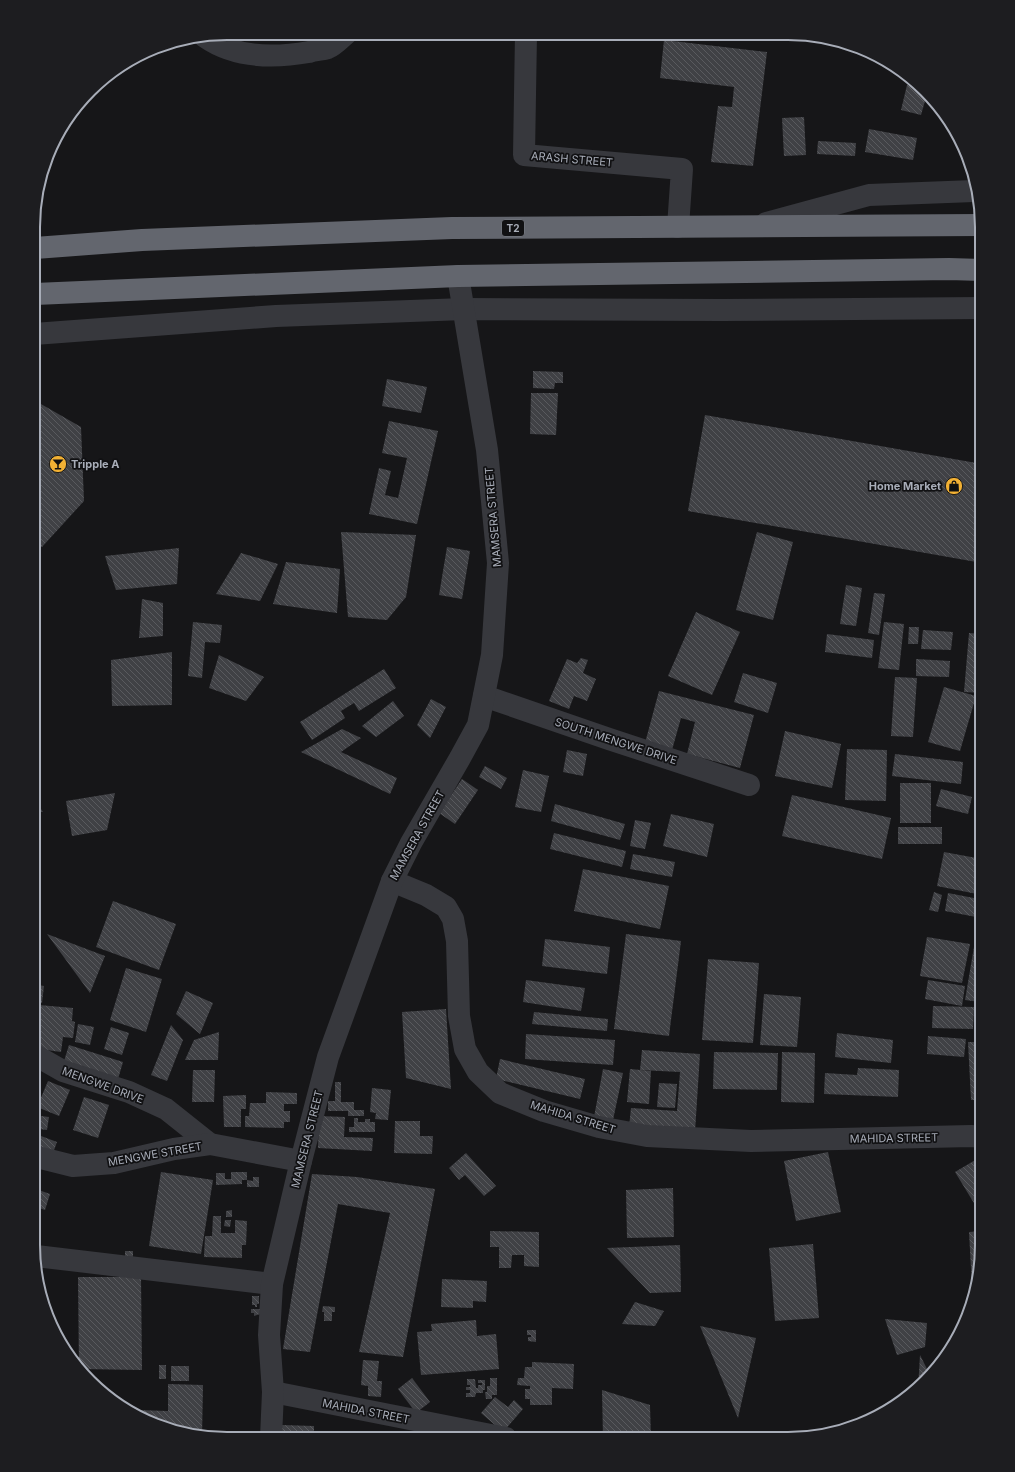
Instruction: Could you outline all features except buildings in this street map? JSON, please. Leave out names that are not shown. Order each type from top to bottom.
[{"type":"highway","name":"T2","points":[[40,245],[452,228],[975,225]]},
{"type":"highway","points":[[40,294],[458,276],[975,270]]},
{"type":"street","points":[[211,41],[216,45],[241,52],[271,56],[296,54],[328,48],[339,40]]},
{"type":"street","name":"ARASH STREET","points":[[526,40],[524,155],[682,169],[678,227]]},
{"type":"street","points":[[753,226],[868,195],[971,191]]},
{"type":"street","name":"MAMSERA STREET","points":[[271,1432],[273,1392],[269,1335],[272,1284],[301,1161],[328,1057],[392,881],[411,843],[478,725],[492,655],[498,563],[487,450],[458,276]]},
{"type":"street","points":[[40,334],[276,316],[464,309],[730,310],[975,308]]},
{"type":"street","name":"SOUTH MENGWE DRIVE","points":[[484,696],[749,785]]},
{"type":"street","name":"MAHIDA STREET","points":[[392,881],[426,895],[446,907],[453,919],[457,941],[458,1016],[465,1049],[478,1072],[500,1093],[544,1111],[598,1127],[647,1136],[751,1141],[975,1136]]},
{"type":"street","name":"MENGWE DRIVE","points":[[40,1058],[63,1071],[129,1092],[166,1110],[210,1144]]},
{"type":"street","name":"MENGWE STREET","points":[[40,1158],[73,1166],[114,1163],[174,1149],[210,1144],[301,1161]]},
{"type":"street","points":[[40,1256],[272,1284]]},
{"type":"street","name":"MAHIDA STREET","points":[[273,1392],[476,1432]]},
{"type":"place","name":"Tripple A","points":[[58,464]]},
{"type":"place","name":"Home Market","points":[[954,486]]}]
